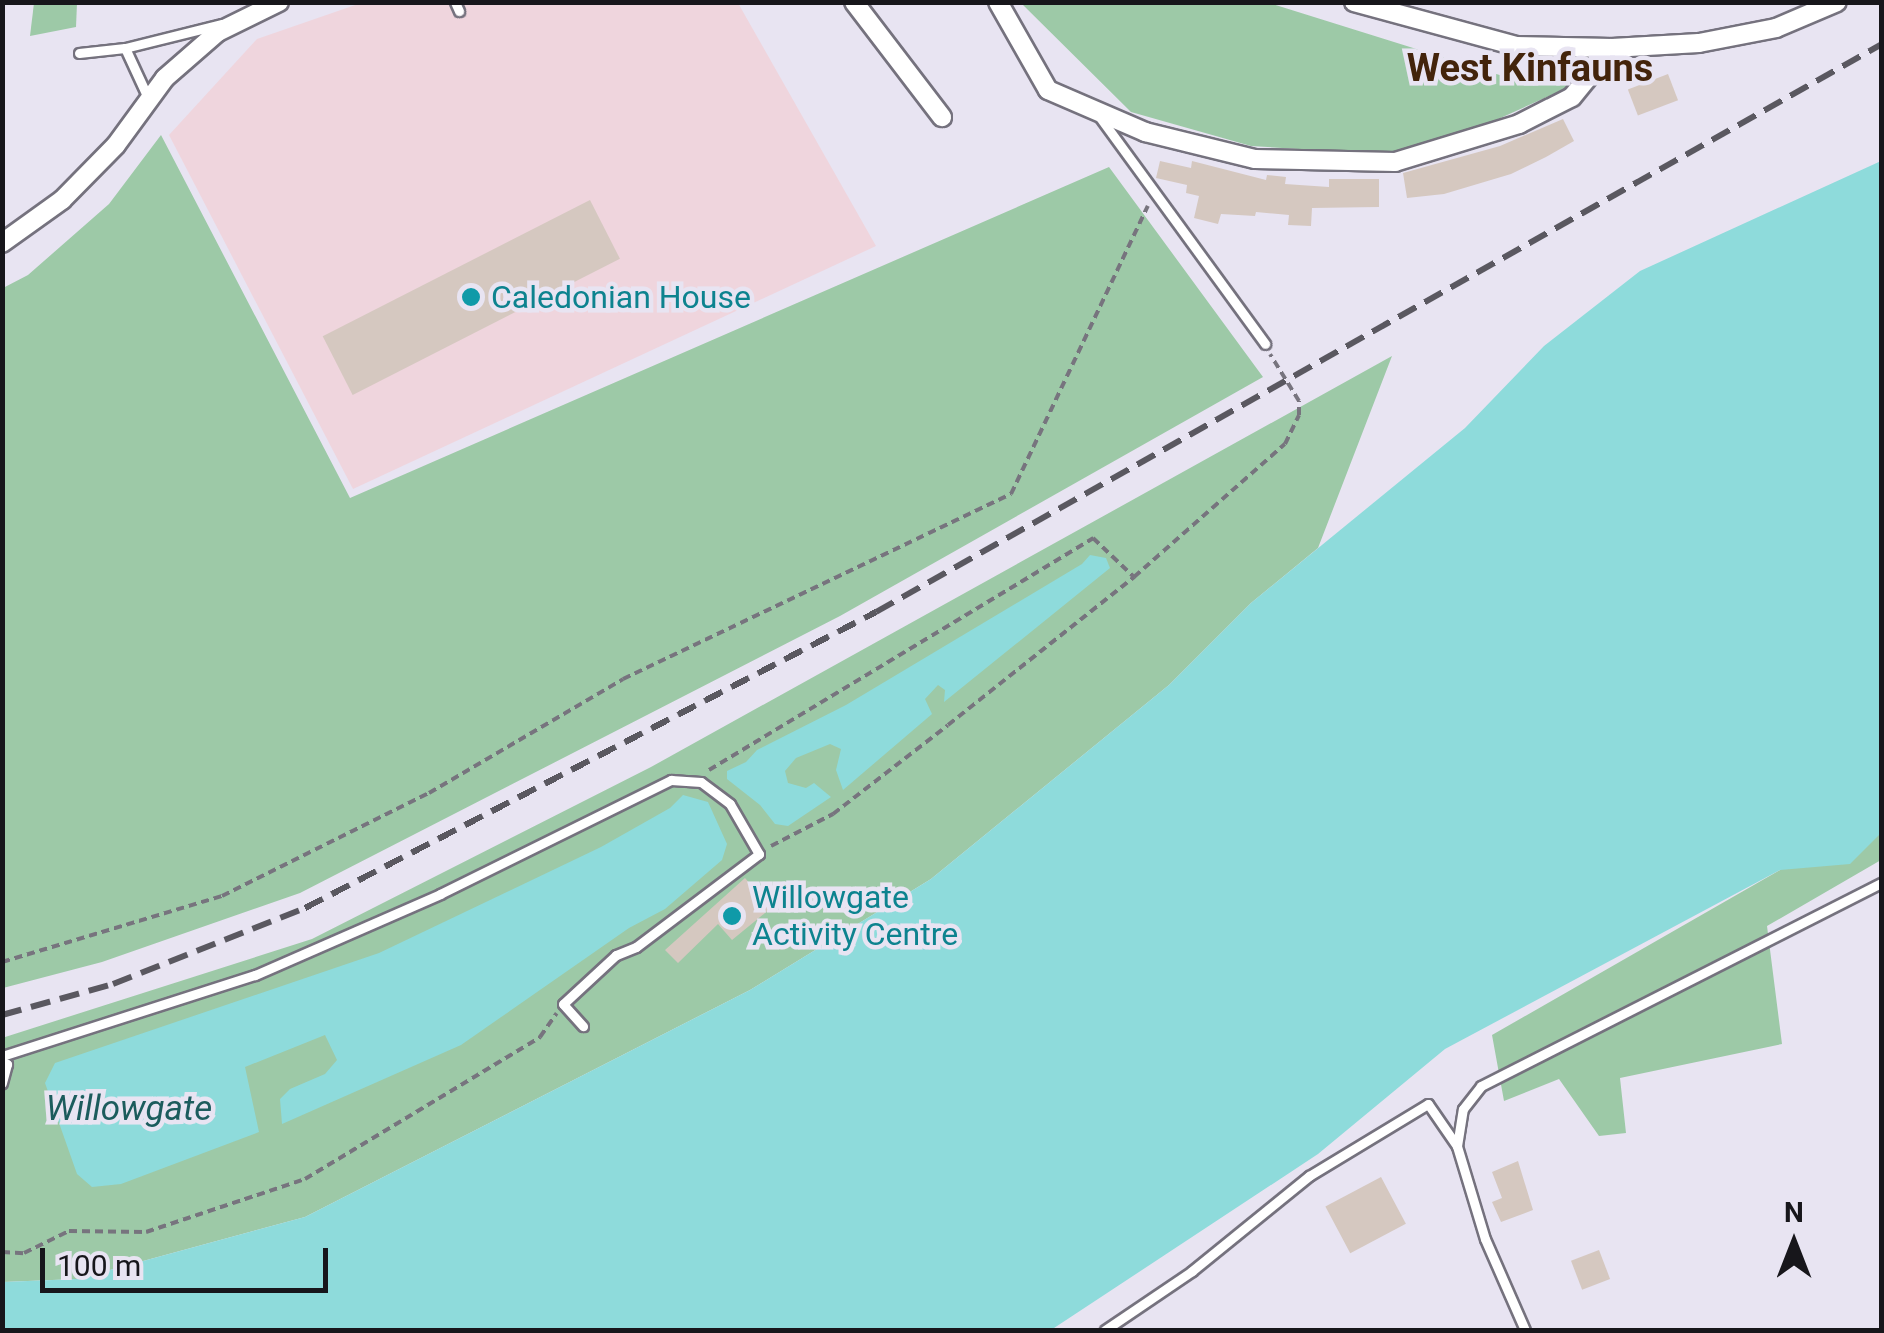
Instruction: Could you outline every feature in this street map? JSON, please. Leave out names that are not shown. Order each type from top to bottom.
[{"type":"street","points":[[2,242],[62,200],[116,145],[166,78],[218,32],[279,2]]},
{"type":"street","points":[[854,2],[942,117]]},
{"type":"street","points":[[998,2],[1048,90],[1145,132],[1254,159],[1395,162],[1519,124],[1572,97],[1612,48]]},
{"type":"street","points":[[1354,2],[1401,9],[1516,46],[1612,48],[1699,43],[1776,28],[1837,2]]},
{"type":"lane","points":[[79,52],[126,48],[248,17]]},
{"type":"lane","points":[[126,48],[149,100]]},
{"type":"lane","points":[[1095,110],[1264,344]]},
{"type":"lane","points":[[2,1083],[7,1064],[2,1059],[255,974],[440,894],[671,780],[692,780],[730,804],[759,854],[636,947],[616,955],[563,1004],[583,1026]]},
{"type":"lane","points":[[1457,1146],[1464,1109],[1481,1086],[1509,1068],[1882,883]]},
{"type":"lane","points":[[1105,1330],[1192,1271],[1309,1176],[1428,1104],[1457,1146],[1485,1239],[1525,1330]]},
{"type":"path","points":[[2,962],[222,896],[429,793],[623,679],[1011,494],[1154,192]]},
{"type":"path","points":[[759,854],[833,814],[1134,576],[1285,444],[1298,415],[1299,401],[1264,344]]},
{"type":"path","points":[[692,780],[1094,538],[1134,576]]},
{"type":"path","points":[[2,1252],[24,1253],[68,1231],[146,1232],[305,1180],[540,1037],[563,1004]]},
{"type":"shaded area","points":[[34,3],[77,3],[76,27],[30,36]]},
{"type":"shaded area","points":[[361,3],[738,3],[876,246],[353,489],[169,135],[257,39]]},
{"type":"shaded area","points":[[1021,3],[1269,3],[1528,84],[1568,76],[1569,87],[1454,139],[1380,154],[1251,146],[1131,112]]},
{"type":"shaded area","points":[[161,135],[350,498],[1109,167],[1263,377],[840,616],[300,893],[102,962],[3,988],[3,288],[28,275],[109,204]]},
{"type":"shaded area","points":[[1392,356],[1318,548],[1251,603],[1169,685],[931,879],[750,990],[305,1217],[77,1279],[3,1282],[2,1038],[312,939],[651,767]]},
{"type":"shaded area","points":[[1881,779],[1881,860],[1767,926],[1782,1044],[1620,1078],[1626,1133],[1599,1136],[1559,1079],[1504,1101],[1492,1035],[1780,870]]},
{"type":"water","points":[[1881,161],[1882,832],[1850,864],[1780,870],[1445,1049],[1318,1154],[1051,1330],[3,1330],[3,1282],[77,1279],[305,1217],[750,990],[931,879],[1169,685],[1251,603],[1465,428],[1544,346],[1640,271]]},
{"type":"water","points":[[1090,555],[1106,558],[1110,568],[944,702],[945,690],[938,685],[925,699],[932,714],[843,790],[836,770],[841,749],[830,744],[796,758],[785,771],[788,783],[806,788],[814,783],[831,797],[788,826],[775,824],[760,805],[727,779],[727,771],[746,762],[757,750],[846,705],[1082,564]]},
{"type":"water","name":"Willowgate","points":[[683,795],[708,802],[727,844],[722,860],[665,909],[629,928],[461,1045],[282,1124],[280,1099],[290,1089],[325,1074],[337,1060],[325,1035],[245,1067],[259,1132],[121,1184],[92,1187],[77,1174],[45,1083],[55,1063],[379,953],[601,847],[670,808]]},
{"type":"building","points":[[1668,74],[1678,100],[1638,116],[1628,89]]},
{"type":"building","points":[[1563,119],[1574,141],[1546,157],[1511,174],[1444,194],[1407,198],[1403,173],[1500,146]]},
{"type":"building","points":[[1160,161],[1191,168],[1192,161],[1266,180],[1267,175],[1286,177],[1285,184],[1329,187],[1329,179],[1379,179],[1379,207],[1312,208],[1311,226],[1288,225],[1289,215],[1256,212],[1255,216],[1221,214],[1218,224],[1194,218],[1199,196],[1186,193],[1187,185],[1156,178]]},
{"type":"building","name":"Caledonian House","points":[[590,200],[620,259],[353,395],[323,336]]},
{"type":"building","name":"Willowgate Activity Centre","points":[[745,878],[771,908],[732,940],[718,924],[678,963],[665,950]]},
{"type":"building","points":[[1518,1161],[1533,1210],[1501,1222],[1492,1202],[1502,1198],[1492,1172]]},
{"type":"building","points":[[1381,1177],[1406,1224],[1350,1253],[1325,1207]]},
{"type":"building","points":[[1599,1250],[1610,1279],[1582,1290],[1571,1261]]},
{"type":"railway","points":[[2,1015],[113,984],[305,908],[876,612],[1882,44]]},
{"type":"place","name":"Caledonian House","points":[[471,297]]},
{"type":"place","name":"Willowgate Activity Centre","points":[[732,916]]},
{"type":"district","name":"West Kinfauns","points":[[1530,69]]}]
